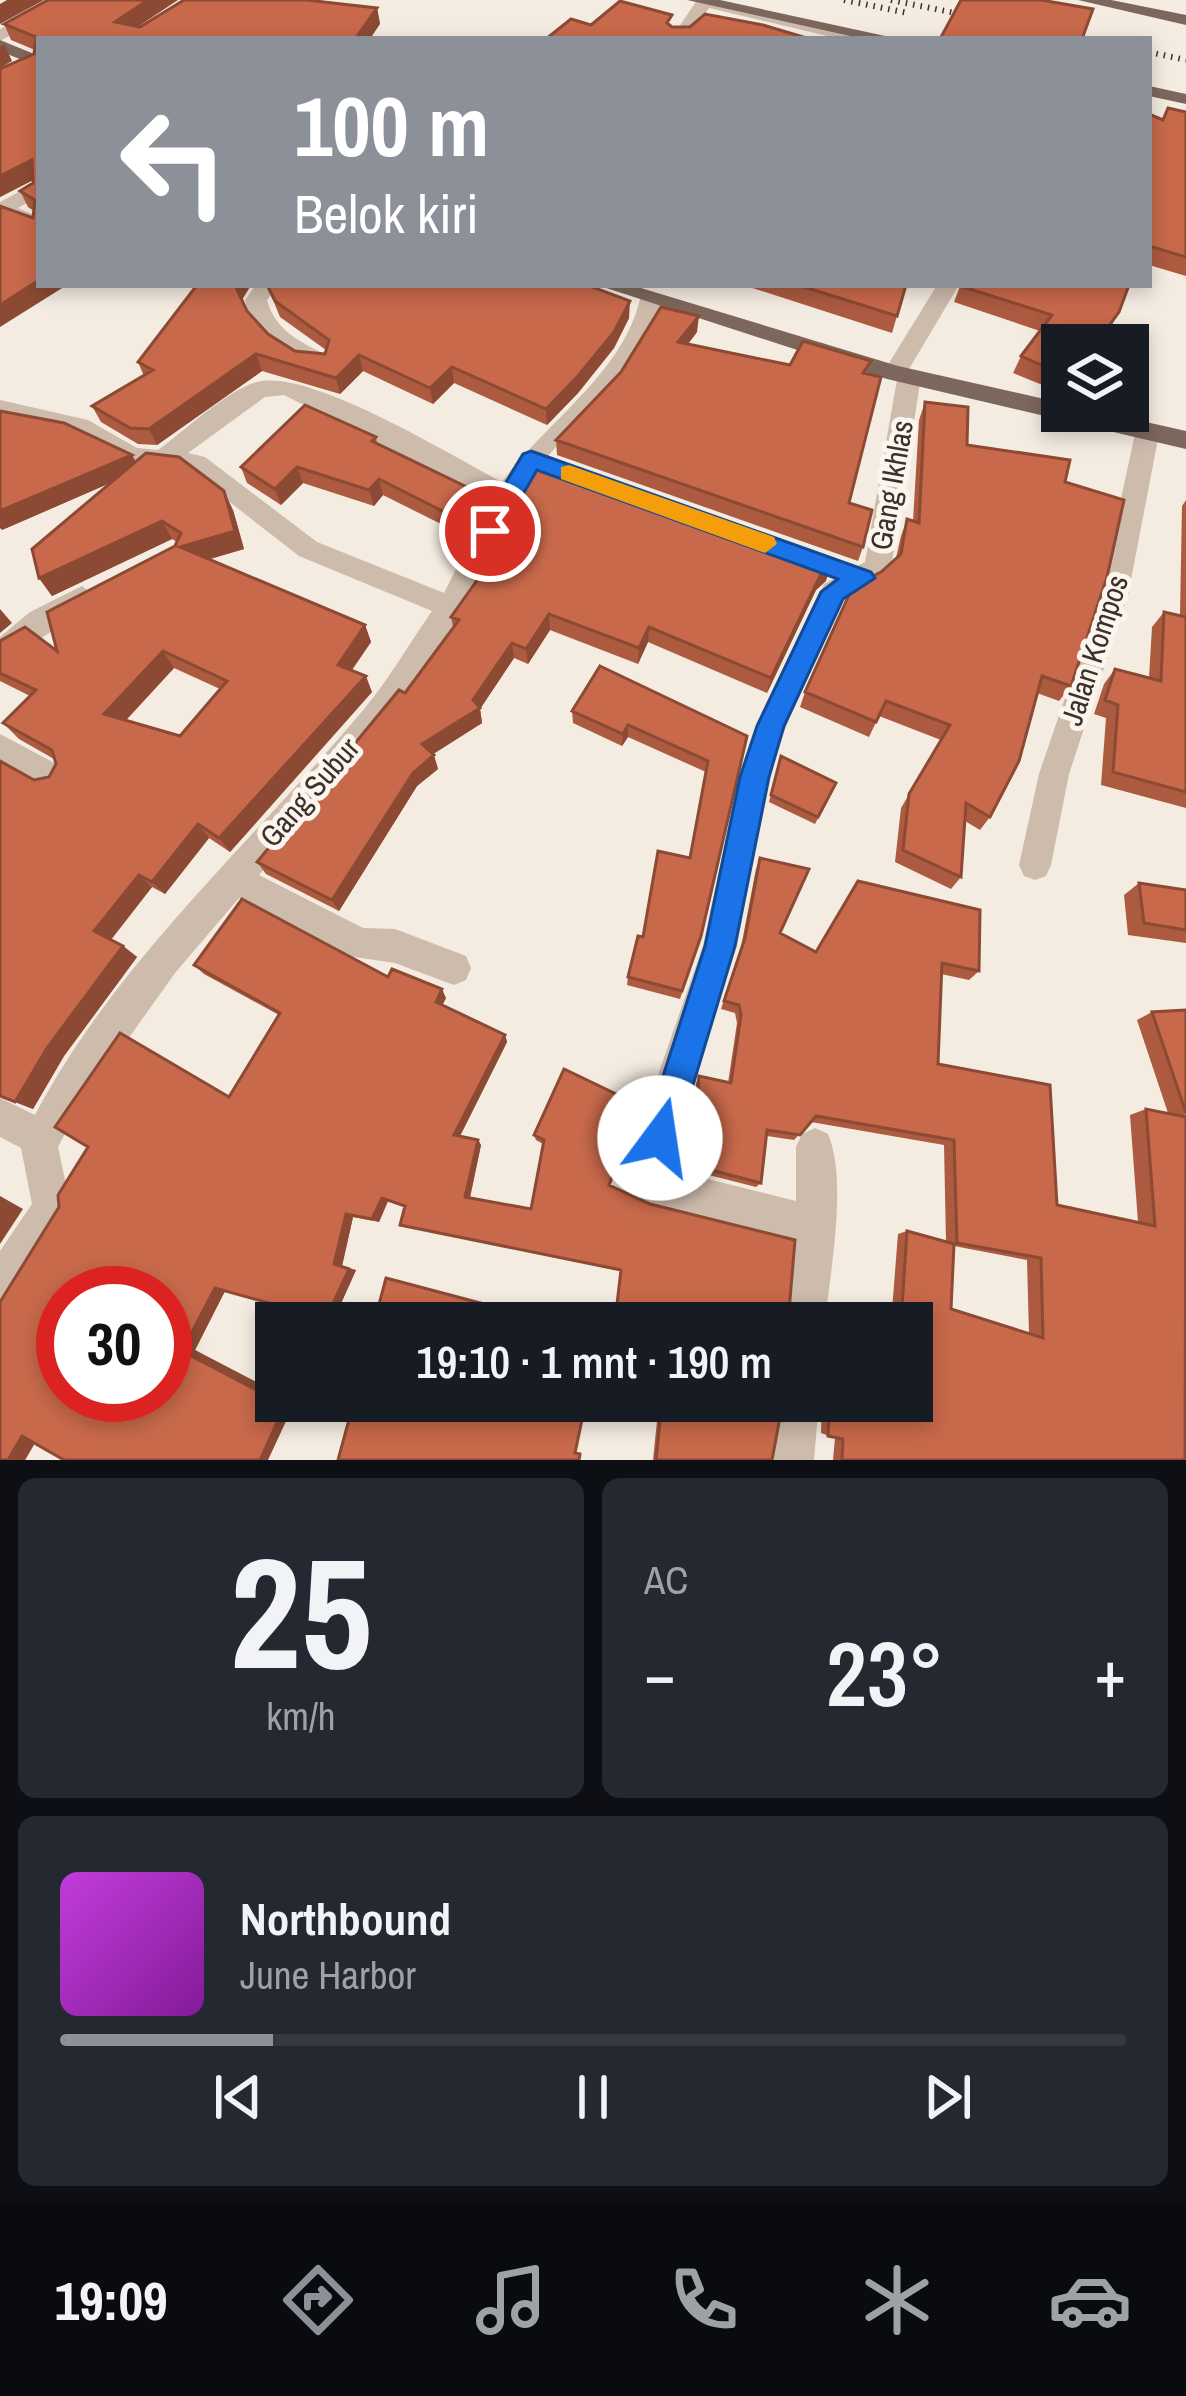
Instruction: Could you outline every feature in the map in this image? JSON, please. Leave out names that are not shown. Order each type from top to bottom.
[{"type":"main road","points":[[1087,0],[1186,20]]},
{"type":"main road","points":[[703,2],[875,36]]},
{"type":"main road","points":[[0,40],[30,64]]},
{"type":"main road","points":[[1152,92],[1186,99]]},
{"type":"main road","points":[[617,288],[1147,434],[1186,440]]},
{"type":"street","points":[[0,40],[66,0]]},
{"type":"street","points":[[683,36],[703,2],[849,36]]},
{"type":"street","points":[[36,190],[3,209],[36,224]]},
{"type":"street","points":[[265,288],[256,300],[262,321],[286,343],[321,361]]},
{"type":"street","points":[[903,368],[946,288]]},
{"type":"street","name":"Gang Subur","points":[[40,1138],[163,961],[376,715],[451,607],[506,495],[542,464],[627,357],[645,327],[651,299]]},
{"type":"street","name":"Gang Ikhlas","points":[[815,1225],[649,1184],[670,1092],[720,946],[754,777],[771,726],[834,592],[877,568],[903,368]]},
{"type":"street","points":[[164,459],[259,389],[285,387],[317,398],[506,495]]},
{"type":"street","points":[[0,408],[79,426],[132,456],[196,463],[308,549],[451,607]]},
{"type":"street","name":"Jalan Kompos","points":[[1034,865],[1054,774],[1114,595],[1147,434]]},
{"type":"street","points":[[818,563],[862,578]]},
{"type":"street","points":[[0,653],[40,620],[104,585]]},
{"type":"street","points":[[0,747],[51,777]]},
{"type":"street","points":[[233,878],[360,944],[394,946],[454,968]]},
{"type":"street","points":[[0,1117],[40,1138],[52,1208],[0,1287]]},
{"type":"street","points":[[808,1302],[815,1147]]},
{"type":"street","points":[[792,1460],[796,1422]]},
{"type":"building","points":[[48,0],[148,0],[115,22],[140,27],[184,0],[306,0],[377,8],[357,36],[36,37],[4,24]]},
{"type":"building","points":[[961,0],[1041,0],[1093,9],[1083,36],[942,36]]},
{"type":"building","points":[[620,1],[672,15],[667,23],[672,27],[690,27],[705,14],[800,36],[550,36],[571,19],[591,25]]},
{"type":"building","points":[[36,37],[36,282],[0,305],[0,206],[33,218],[35,200],[20,191],[33,183],[32,160],[0,176],[0,69],[34,54]]},
{"type":"building","points":[[1168,108],[1186,112],[1186,257],[1152,247],[1152,115],[1163,120]]},
{"type":"building","points":[[195,288],[236,288],[247,311],[268,334],[295,351],[325,354],[329,340],[275,301],[268,288],[595,288],[630,301],[614,332],[546,409],[452,367],[430,388],[359,355],[336,378],[256,354],[149,429],[130,428],[92,406],[153,370],[138,362]]},
{"type":"building","points":[[808,288],[905,288],[897,316]]},
{"type":"building","points":[[966,288],[1128,288],[1110,324],[1045,324],[1052,315]]},
{"type":"building","points":[[661,307],[699,316],[678,342],[790,365],[803,341],[871,361],[863,373],[881,377],[849,503],[872,510],[863,547],[556,440],[621,372]]},
{"type":"building","points":[[1041,330],[1041,365],[1021,356]]},
{"type":"building","points":[[925,402],[968,407],[967,445],[1070,460],[1065,482],[1124,500],[1107,577],[1071,686],[1042,676],[1019,761],[990,817],[966,803],[961,877],[903,850],[909,794],[950,725],[886,701],[876,722],[805,692],[853,586],[881,572],[901,554],[907,519],[919,523]]},
{"type":"building","points":[[305,405],[479,493],[464,522],[379,479],[369,490],[297,467],[275,489],[241,467]]},
{"type":"building","points":[[0,411],[64,423],[132,455],[0,511]]},
{"type":"building","points":[[146,453],[179,457],[224,491],[235,531],[180,547],[365,625],[338,665],[366,676],[219,838],[198,824],[152,882],[139,875],[94,931],[123,946],[47,1048],[15,1102],[0,1096],[0,761],[34,780],[49,777],[56,764],[52,750],[3,723],[36,690],[0,673],[0,641],[25,627],[57,651],[47,612],[175,546],[181,533],[162,521],[39,578],[32,549]],"holes":[[[163,651],[227,681],[180,736],[104,714]]]},
{"type":"building","points":[[537,459],[831,564],[821,574],[771,678],[649,627],[639,648],[549,614],[526,649],[512,643],[473,700],[480,708],[422,744],[434,755],[413,773],[332,900],[257,862],[399,690],[405,693],[459,620],[451,617],[502,545],[495,542]]},
{"type":"building","points":[[1164,612],[1186,617],[1186,792],[1113,772],[1118,705],[1105,700],[1115,669],[1161,681]]},
{"type":"building","points":[[600,666],[747,736],[701,936],[682,991],[628,977],[638,936],[643,937],[658,851],[690,858],[708,761],[628,725],[623,734],[572,711]]},
{"type":"building","points":[[781,756],[836,783],[818,817],[771,795]]},
{"type":"building","points":[[760,858],[809,869],[780,933],[816,952],[858,881],[980,910],[979,971],[942,963],[938,1064],[1050,1085],[1057,1205],[1155,1226],[1146,1109],[1186,1117],[1185,1460],[842,1460],[843,1439],[828,1436],[829,1422],[933,1422],[933,1302],[902,1302],[907,1231],[954,1244],[951,1309],[1043,1338],[1041,1258],[957,1243],[954,1140],[816,1116],[800,1135],[767,1130],[761,1183],[692,1165],[699,1076],[731,1083],[741,1015],[739,1005],[724,1001],[745,938]]},
{"type":"building","points":[[1139,883],[1186,890],[1186,930],[1144,923]]},
{"type":"building","points":[[242,899],[388,977],[392,969],[442,989],[436,1002],[505,1035],[454,1135],[478,1140],[465,1197],[531,1209],[544,1140],[534,1135],[564,1069],[641,1106],[609,1185],[650,1204],[795,1240],[790,1302],[617,1302],[621,1270],[400,1225],[405,1206],[382,1198],[372,1219],[346,1214],[334,1264],[349,1269],[334,1302],[265,1302],[215,1288],[192,1332],[192,1266],[36,1266],[36,1422],[192,1422],[192,1356],[255,1389],[255,1422],[277,1422],[260,1460],[64,1460],[22,1436],[8,1460],[0,1460],[0,1302],[59,1207],[58,1195],[88,1147],[55,1127],[120,1033],[229,1097],[280,1013],[194,965]]},
{"type":"building","points":[[1186,1010],[1186,1113],[1152,1012]]},
{"type":"building","points":[[386,1278],[477,1302],[380,1302]]},
{"type":"building","points":[[348,1422],[582,1422],[575,1453],[580,1454],[579,1460],[338,1460]]},
{"type":"building","points":[[660,1422],[779,1422],[772,1460],[656,1460]]},
{"type":"railway","points":[[844,0],[908,13]]},
{"type":"railway","points":[[891,0],[985,19]]},
{"type":"railway","points":[[1152,53],[1186,60]]},
{"type":"slow traffic","points":[[569,473],[765,544]]},
{"type":"route","points":[[490,531],[506,495],[531,460],[862,578],[834,592],[771,726],[754,777],[745,845],[720,946],[670,1092],[660,1138]]}]
